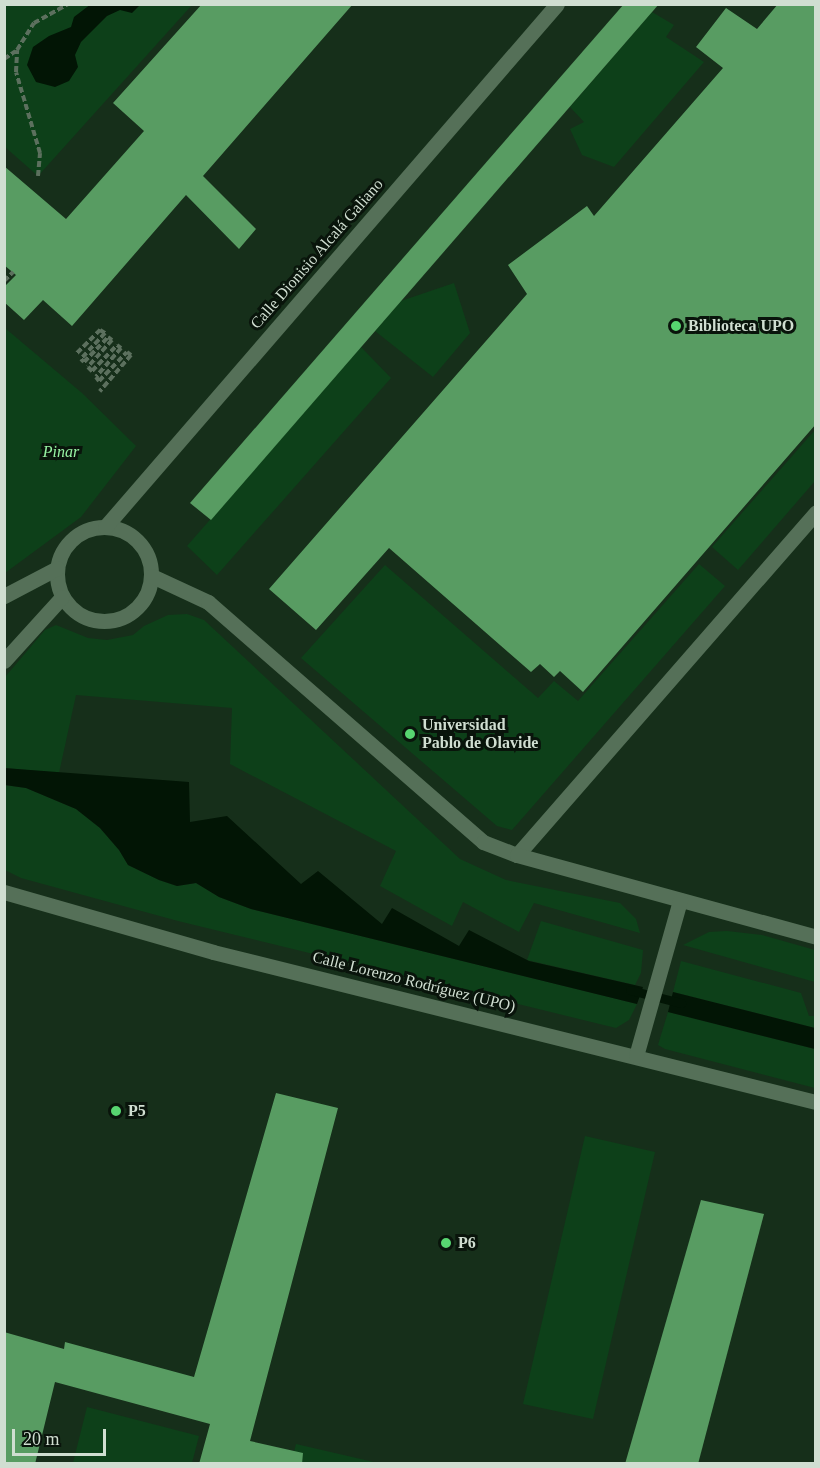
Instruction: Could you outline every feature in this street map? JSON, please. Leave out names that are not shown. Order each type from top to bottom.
[{"type":"street","name":"Calle Dionisio Alcalá Galiano","points":[[105,527],[557,4]]},
{"type":"street","points":[[517,855],[816,512]]},
{"type":"street","points":[[105,527],[116,527],[130,534],[142,545],[150,560],[152,576],[149,591],[140,606],[114,621],[99,622],[84,618],[71,609],[62,597],[57,583],[57,568],[61,553],[70,541],[83,531],[105,527]]},
{"type":"street","points":[[4,596],[57,568]]},
{"type":"street","points":[[152,576],[208,602],[483,843],[517,855],[816,938]]},
{"type":"street","points":[[4,661],[62,597]]},
{"type":"street","name":"Calle Lorenzo Rodríguez (UPO)","points":[[4,892],[213,952],[816,1102]]},
{"type":"street","points":[[636,1056],[680,900]]},
{"type":"path","points":[[4,59],[17,50],[34,23],[69,4]]},
{"type":"path","points":[[17,50],[16,72],[40,153],[38,177]]},
{"type":"path","points":[[4,281],[13,272]]},
{"type":"path","points":[[77,353],[100,330],[105,333],[81,359],[84,362],[108,337],[112,340],[88,367],[92,371],[117,345],[121,348],[96,377],[99,381],[127,352],[131,356],[99,391]]},
{"type":"green space","points":[[5,5],[192,5],[38,176],[5,147]]},
{"type":"green space","points":[[652,12],[674,25],[666,37],[704,62],[614,167],[582,155],[570,129],[584,122],[570,107]]},
{"type":"green space","points":[[454,283],[470,333],[433,377],[375,331],[401,301]]},
{"type":"green space","name":"Pinar","points":[[5,328],[82,393],[136,446],[81,517],[5,573]]},
{"type":"green space","points":[[361,347],[391,378],[217,575],[187,546]]},
{"type":"green space","points":[[815,430],[815,481],[738,570],[712,547]]},
{"type":"green space","points":[[699,564],[725,586],[512,830],[497,826],[301,658],[385,565],[538,698],[554,681],[578,701]]},
{"type":"green space","points":[[187,614],[204,620],[460,859],[506,880],[620,903],[636,919],[640,933],[534,903],[519,932],[463,902],[452,926],[380,886],[396,851],[230,764],[232,708],[76,695],[59,773],[5,768],[5,677],[45,630],[56,625],[88,638],[107,640],[133,635],[144,626],[168,615]]},
{"type":"green space","points":[[4,785],[26,788],[76,809],[100,828],[119,850],[128,865],[159,880],[177,886],[196,883],[219,897],[251,909],[637,1004],[629,1020],[616,1028],[178,921],[21,878],[5,870]]},
{"type":"green space","points":[[541,921],[643,950],[641,973],[635,985],[527,960]]},
{"type":"green space","points":[[727,931],[762,935],[815,950],[815,982],[683,945],[709,932]]},
{"type":"green space","points":[[681,961],[801,993],[809,1016],[815,1016],[815,1028],[673,992]]},
{"type":"green space","points":[[668,1012],[815,1049],[815,1088],[665,1049],[658,1045]]},
{"type":"green space","points":[[585,1136],[655,1152],[593,1419],[523,1404]]},
{"type":"green space","points":[[87,1407],[199,1436],[192,1463],[73,1463]]},
{"type":"green space","points":[[296,1444],[378,1463],[291,1464]]},
{"type":"shaded area","points":[[91,4],[140,5],[132,13],[120,10],[107,16],[81,42],[75,55],[78,67],[69,81],[55,87],[36,82],[27,65],[33,47],[49,36],[71,27],[74,17]]},
{"type":"shaded area","points":[[4,768],[189,782],[190,822],[227,816],[301,884],[318,871],[382,924],[392,908],[459,946],[469,930],[529,961],[643,987],[637,1004],[251,909],[219,897],[196,883],[177,886],[159,880],[128,865],[119,850],[100,828],[76,809],[26,788],[5,785]]},
{"type":"shaded area","points":[[673,992],[815,1028],[815,1049],[668,1012]]},
{"type":"building","points":[[202,4],[353,4],[203,176],[256,229],[239,249],[186,195],[72,326],[43,300],[24,320],[4,302],[4,287],[16,275],[4,265],[4,166],[66,219],[144,131],[113,103]]},
{"type":"building","points":[[624,4],[659,4],[211,520],[190,503]]},
{"type":"building","points":[[778,4],[816,4],[816,424],[583,692],[560,671],[554,677],[540,664],[531,672],[389,548],[316,630],[269,589],[527,294],[508,265],[587,206],[594,216],[723,68],[696,47],[726,8],[757,29]]},
{"type":"building","points":[[276,1093],[338,1108],[250,1441],[303,1453],[302,1464],[199,1464],[210,1424],[55,1382],[35,1464],[4,1464],[4,1332],[64,1349],[65,1342],[194,1377]]},
{"type":"building","points":[[701,1200],[764,1214],[698,1464],[625,1464]]},
{"type":"waterway","points":[[630,990],[681,1003]]},
{"type":"place","name":"Biblioteca UPO","points":[[676,326]]},
{"type":"place","name":"Universidad Pablo de Olavide","points":[[410,734]]},
{"type":"place","name":"P5","points":[[116,1111]]},
{"type":"place","name":"P6","points":[[446,1243]]}]
